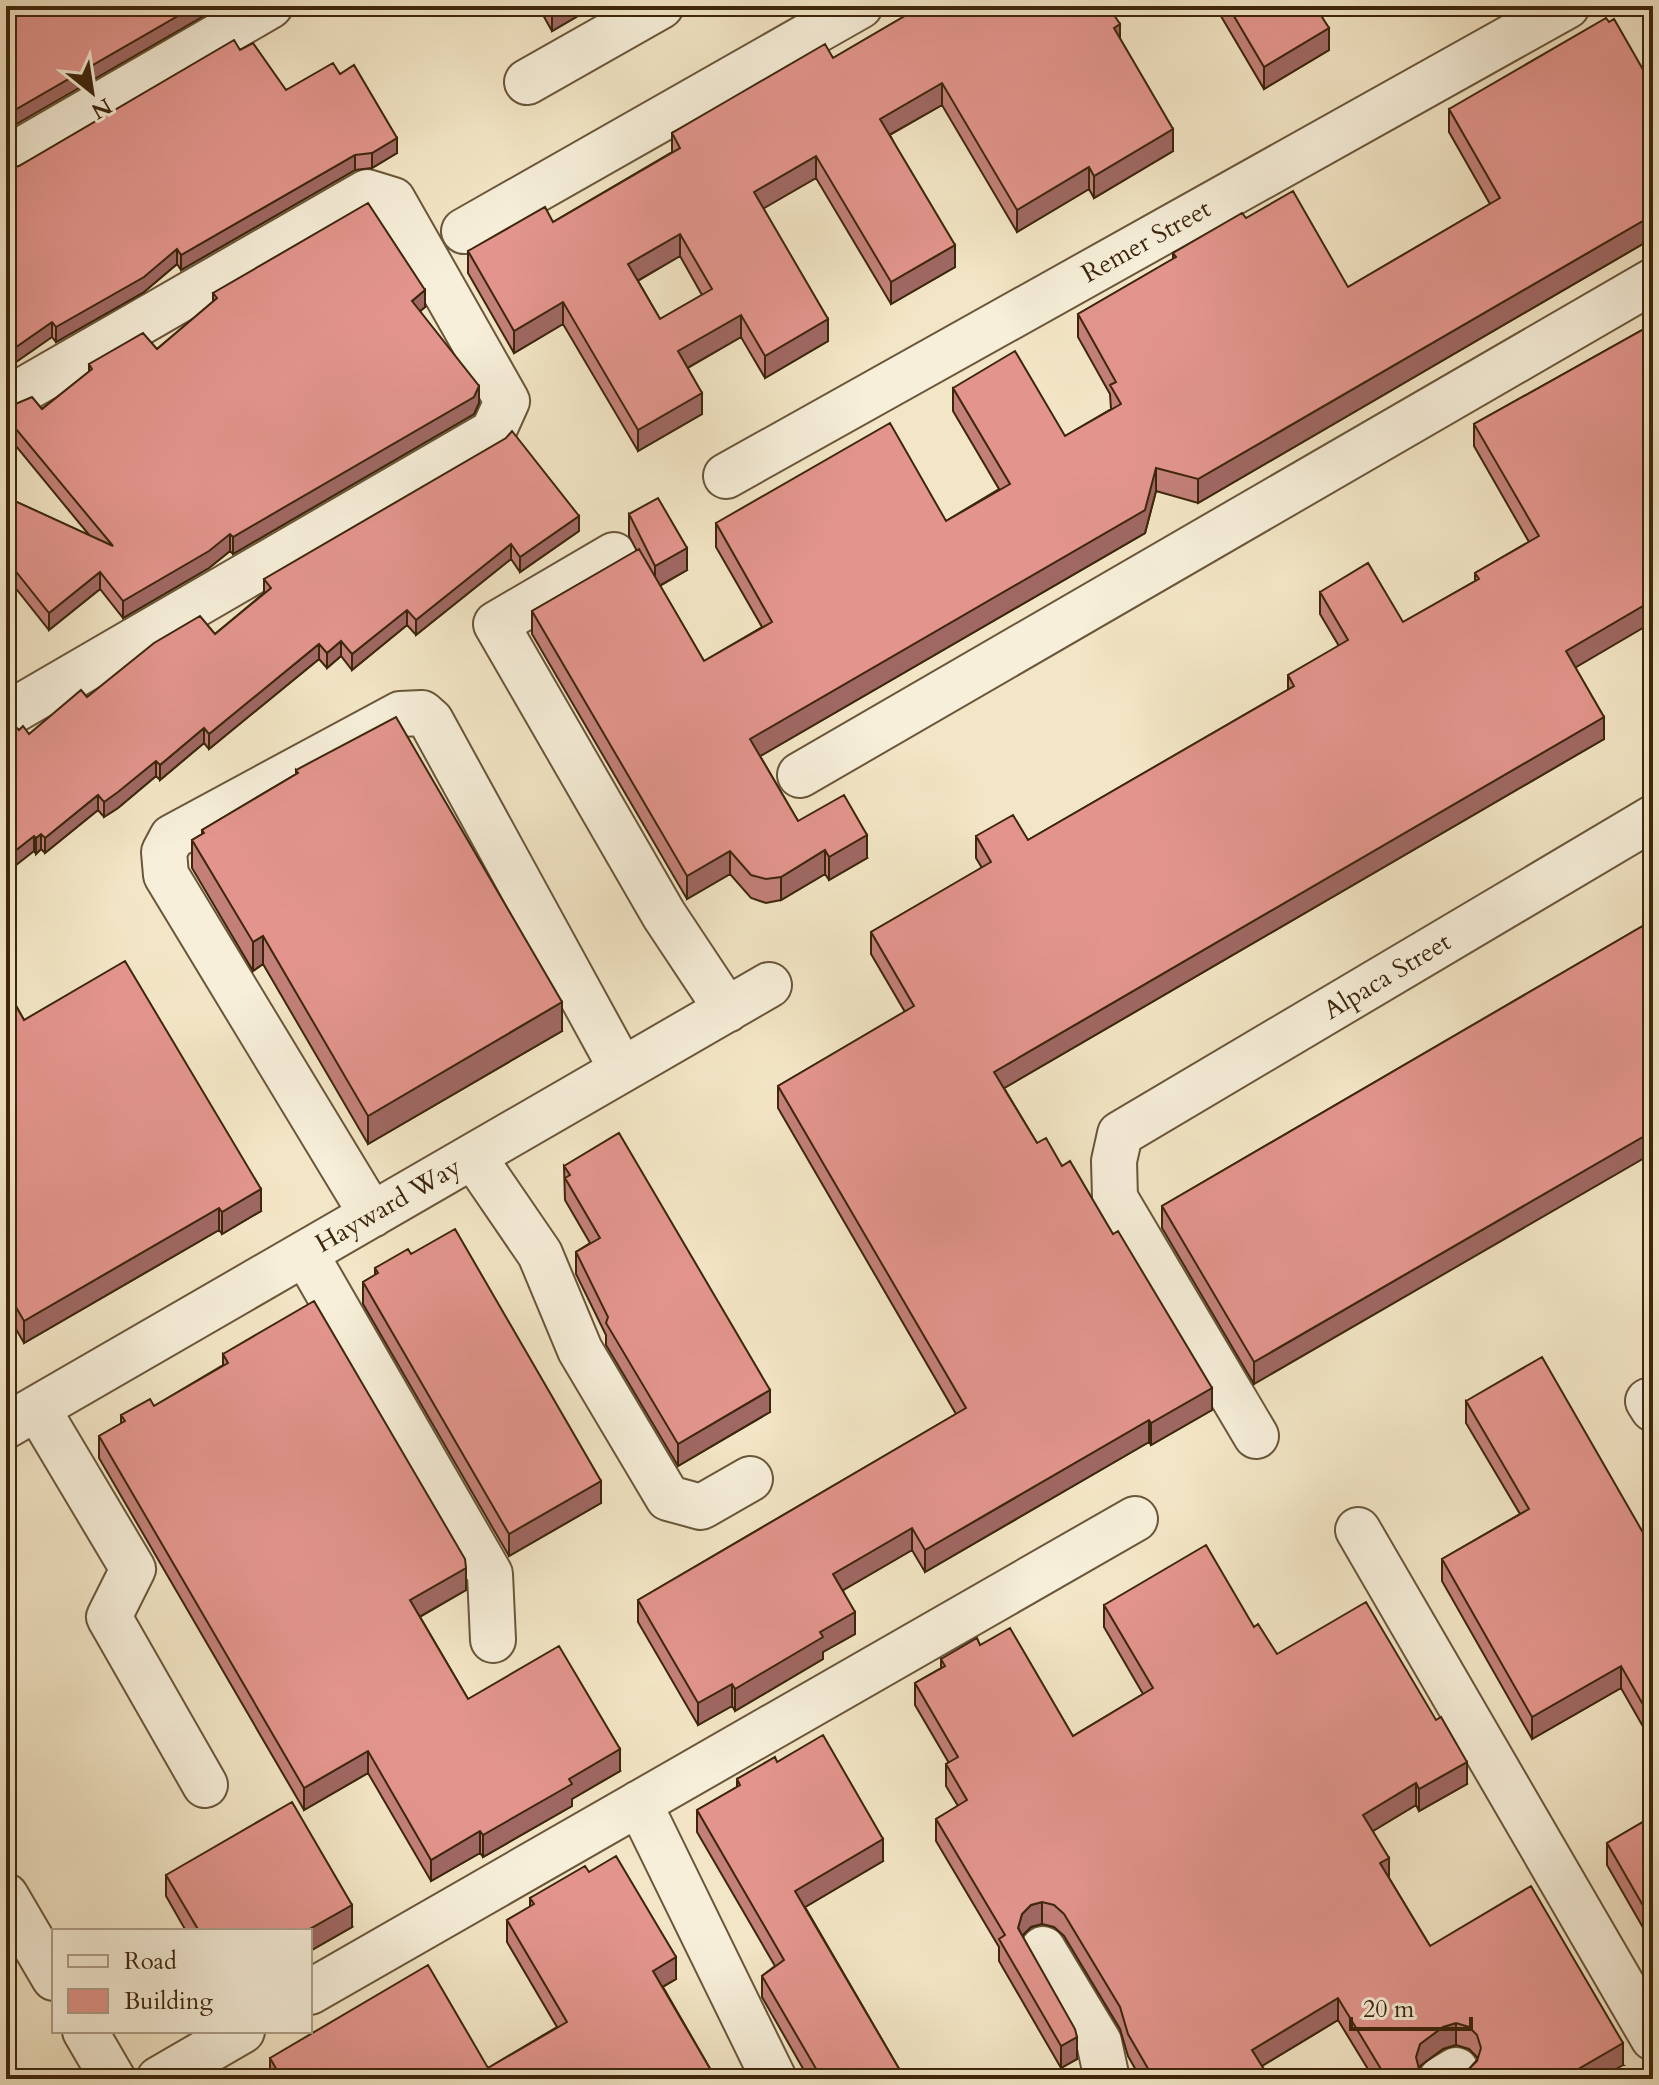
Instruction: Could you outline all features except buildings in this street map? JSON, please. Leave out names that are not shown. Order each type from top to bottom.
[{"type":"street","points":[[6,159],[270,6]]},
{"type":"street","points":[[527,82],[661,6]]},
{"type":"street","points":[[464,231],[860,6]]},
{"type":"street","name":"Remer Street","points":[[726,476],[1567,6]]},
{"type":"street","points":[[6,400],[367,192],[393,200],[507,401],[493,432],[6,715]]},
{"type":"street","points":[[800,775],[1653,281]]},
{"type":"street","points":[[614,555],[496,624],[664,915],[727,1010]]},
{"type":"street","points":[[372,1215],[166,875],[164,852],[172,837],[400,714],[422,713],[431,721],[622,1070]]},
{"type":"street","name":"Alpaca Street","points":[[1256,1436],[1115,1198],[1114,1161],[1120,1134],[1653,818]]},
{"type":"street","name":"Hayward Way","points":[[21,1417],[769,985]]},
{"type":"street","points":[[473,1156],[540,1254],[580,1350],[668,1498],[701,1507],[750,1479]]},
{"type":"street","points":[[305,1253],[490,1574],[493,1640]]},
{"type":"street","points":[[21,1417],[133,1569],[109,1617],[205,1785]]},
{"type":"street","points":[[312,1991],[1135,1519]]},
{"type":"street","points":[[1358,1530],[1653,2038]]},
{"type":"street","points":[[639,1803],[774,2079]]},
{"type":"street","points":[[6,1896],[52,1975]]},
{"type":"street","points":[[1043,1949],[1099,2042],[1107,2079]]},
{"type":"street","points":[[86,2033],[113,2079]]},
{"type":"street","points":[[159,2079],[239,2033]]}]
